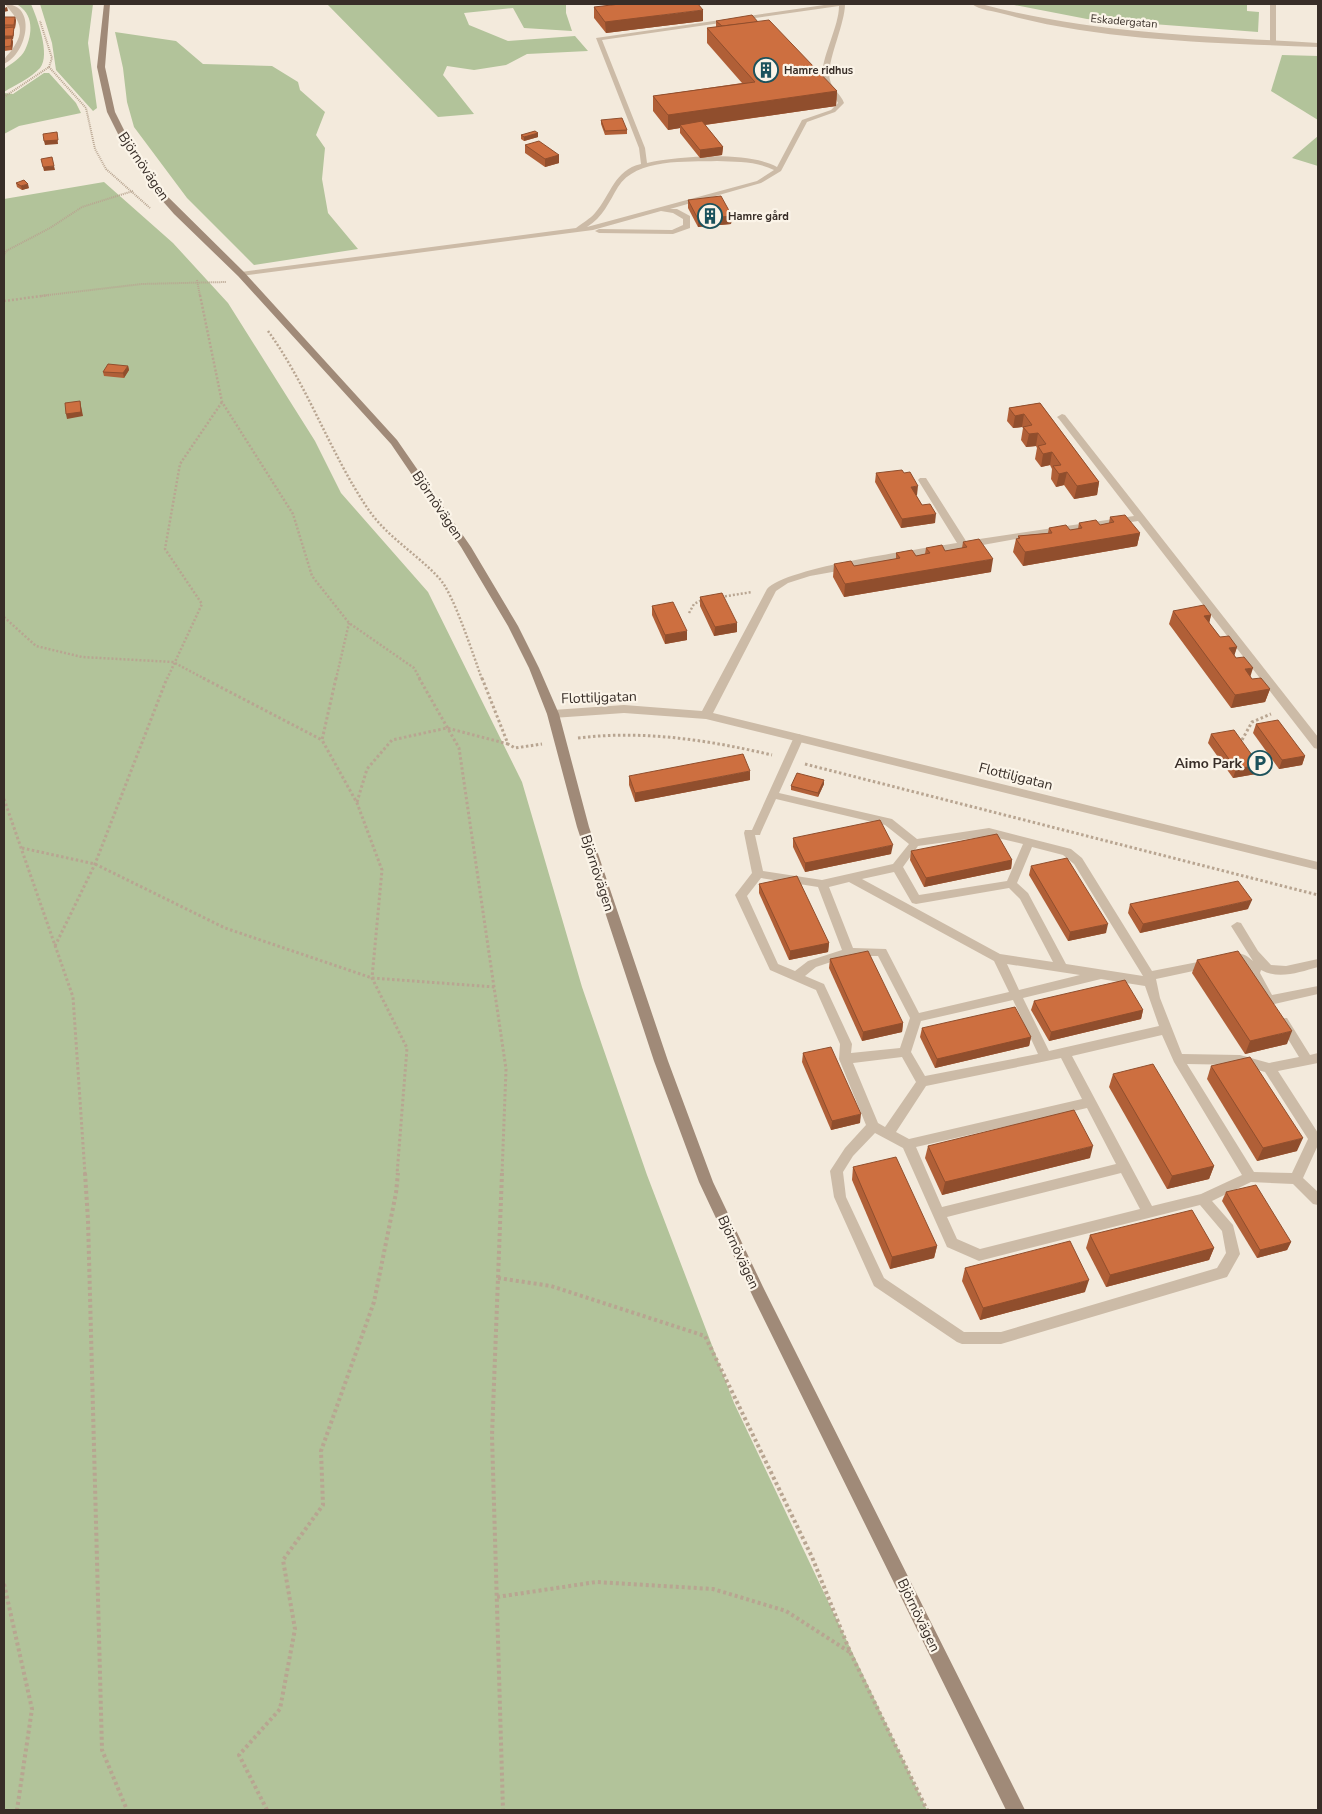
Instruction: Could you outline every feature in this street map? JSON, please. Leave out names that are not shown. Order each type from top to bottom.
[{"type":"main road","name":"Björnövägen","points":[[107,4],[101,67],[116,123],[126,144],[157,190],[241,274],[331,371],[414,469],[466,547],[513,626],[534,668],[553,714],[558,741],[583,827],[661,1062],[706,1182],[763,1303],[1016,1810]]},
{"type":"street","points":[[4,62],[20,44],[23,25],[17,10],[8,4]]},
{"type":"street","name":"Eskadergatan","points":[[975,4],[1016,15],[1080,27],[1318,45]]},
{"type":"street","points":[[1062,417],[1318,745]]},
{"type":"street","points":[[923,480],[963,545]]},
{"type":"street","points":[[706,715],[772,589],[796,575],[1087,524],[1142,518]]},
{"type":"street","name":"Flottiljgatan","points":[[553,714],[624,709],[706,715],[1318,866]]},
{"type":"lane","points":[[241,274],[572,231],[747,187],[779,170],[804,121],[833,111],[841,104],[829,84],[826,74],[840,24],[842,4],[598,39],[642,148],[644,164]]},
{"type":"lane","points":[[1273,4],[1274,42]]},
{"type":"lane","points":[[572,231],[588,224],[601,214],[621,178],[629,170],[644,164],[734,159],[765,163],[779,170]]},
{"type":"lane","points":[[572,231],[673,232],[687,226],[686,218],[674,211],[660,210]]},
{"type":"lane","points":[[799,737],[773,795],[753,833],[758,874],[741,895],[774,967],[820,987],[846,1044],[845,1059],[873,1126],[908,1144],[952,1244],[979,1255],[1203,1199],[1250,1177],[1296,1178],[1318,1200]]},
{"type":"lane","points":[[773,795],[888,822],[915,843]]},
{"type":"lane","points":[[758,874],[822,884],[897,867],[915,843],[989,832],[1067,852],[1078,862],[1149,979],[1178,1059],[1250,1177]]},
{"type":"lane","points":[[1011,884],[1029,842]]},
{"type":"lane","points":[[897,867],[912,905]]},
{"type":"lane","points":[[850,878],[912,905],[998,958],[1102,974],[1149,979],[1243,958],[1256,967],[1284,972],[1318,963]]},
{"type":"lane","points":[[822,884],[850,952]]},
{"type":"lane","points":[[912,905],[1011,884]]},
{"type":"lane","points":[[1011,884],[1024,896],[1062,968]]},
{"type":"lane","points":[[1178,1059],[1240,1060],[1269,1068],[1313,1059],[1270,1000],[1237,926]]},
{"type":"lane","points":[[796,977],[812,964],[850,952],[882,952],[916,1018],[905,1052],[922,1082]]},
{"type":"lane","points":[[998,958],[1014,995],[1046,1057]]},
{"type":"lane","points":[[916,1018],[1102,974]]},
{"type":"lane","points":[[1270,1000],[1318,990]]},
{"type":"lane","points":[[888,1133],[922,1082],[1046,1057],[1166,1029]]},
{"type":"lane","points":[[845,1059],[905,1052]]},
{"type":"lane","points":[[1064,1053],[1148,1212]]},
{"type":"lane","points":[[1269,1068],[1317,1139],[1296,1178]]},
{"type":"lane","points":[[908,1144],[1090,1102]]},
{"type":"lane","points":[[873,1126],[848,1152],[836,1172],[840,1197],[879,1282],[962,1338],[1001,1338],[1222,1273],[1233,1254],[1228,1229],[1203,1199]]},
{"type":"lane","points":[[938,1213],[1124,1167]]},
{"type":"path","points":[[4,98],[48,67],[52,58],[37,13]]},
{"type":"path","points":[[48,67],[86,108],[95,149],[106,169],[133,191],[151,210]]},
{"type":"path","points":[[4,256],[6,251],[50,228],[82,207],[133,191]]},
{"type":"path","points":[[220,275],[233,289]]},
{"type":"path","points":[[4,301],[149,283],[197,280],[226,282]]},
{"type":"path","points":[[197,280],[222,402],[293,514],[312,576],[349,623],[414,668],[459,748],[506,1069],[492,1436],[503,1810]]},
{"type":"path","points":[[265,326],[282,350],[324,435],[369,510],[395,539],[440,579],[452,603],[508,744]]},
{"type":"path","points":[[55,946],[95,864],[173,662],[202,604],[165,549],[180,464],[222,402]]},
{"type":"path","points":[[720,597],[772,589]]},
{"type":"path","points":[[689,613],[694,604],[711,599]]},
{"type":"path","points":[[4,617],[36,646],[82,658],[173,662],[322,740],[357,803],[382,870],[372,978],[407,1048],[396,1193],[374,1302],[321,1451],[323,1505],[283,1560],[295,1629],[280,1709],[239,1755],[267,1810]]},
{"type":"path","points":[[322,740],[349,623]]},
{"type":"path","points":[[1242,740],[1249,723],[1256,717],[1291,710]]},
{"type":"path","points":[[357,803],[367,769],[392,740],[447,728],[508,744],[515,748],[600,735],[646,736],[721,744],[1318,896]]},
{"type":"path","points":[[4,799],[73,997],[88,1220],[102,1750],[127,1810]]},
{"type":"path","points":[[21,848],[95,864],[225,928],[372,978],[495,987]]},
{"type":"path","points":[[498,1278],[551,1286],[705,1336],[812,1557],[851,1654],[927,1810]]},
{"type":"path","points":[[497,1597],[596,1582],[713,1589],[786,1611],[851,1654]]},
{"type":"path","points":[[4,1584],[32,1709],[16,1810]]},
{"type":"green space","points":[[16,4],[31,4],[42,36],[44,46],[43,62],[36,72],[4,92],[4,69],[16,61],[23,53],[28,44],[30,31],[29,18],[22,8]]},
{"type":"green space","points":[[40,4],[93,4],[88,43],[97,108],[93,111],[56,70],[52,43]]},
{"type":"green space","points":[[327,4],[566,4],[566,13],[572,31],[524,28],[513,8],[464,13],[469,25],[508,41],[575,36],[588,51],[527,54],[506,65],[474,70],[447,66],[443,75],[474,114],[438,117]]},
{"type":"green space","points":[[1009,4],[1247,4],[1247,11],[1259,12],[1258,32],[1087,19]]},
{"type":"green space","points":[[115,32],[176,41],[203,64],[272,66],[298,82],[300,90],[325,112],[316,135],[325,148],[322,179],[328,213],[358,249],[254,265],[187,198],[134,127],[127,102],[123,68]]},
{"type":"green space","points":[[1282,55],[1318,56],[1318,120],[1271,91]]},
{"type":"green space","points":[[44,73],[49,73],[76,103],[81,113],[19,126],[4,134],[4,93],[13,94]]},
{"type":"green space","points":[[1318,136],[1318,166],[1292,158]]},
{"type":"green space","points":[[104,182],[173,243],[228,303],[315,441],[341,493],[428,592],[522,782],[582,987],[647,1175],[734,1403],[927,1810],[4,1810],[4,199]]},
{"type":"building","points":[[620,4],[698,4],[703,10],[605,22],[594,7]]},
{"type":"building","points":[[752,15],[758,22],[722,26],[716,21]]},
{"type":"building","points":[[4,17],[15,17],[14,25],[4,25]]},
{"type":"building","points":[[769,20],[837,91],[668,115],[653,96],[755,82],[707,28]]},
{"type":"building","points":[[14,27],[13,36],[4,36],[4,28]]},
{"type":"building","points":[[12,38],[11,46],[4,47],[4,39]]},
{"type":"building","points":[[622,118],[627,130],[605,131],[601,120]]},
{"type":"building","points":[[702,121],[723,147],[700,150],[680,125]]},
{"type":"building","points":[[535,131],[538,133],[524,137],[521,135]]},
{"type":"building","points":[[57,132],[58,140],[44,141],[43,134]]},
{"type":"building","points":[[539,141],[559,155],[545,159],[525,145]]},
{"type":"building","points":[[52,157],[54,166],[43,167],[41,159]]},
{"type":"building","points":[[24,180],[28,184],[21,186],[16,183]]},
{"type":"building","points":[[721,196],[732,216],[698,219],[688,200]]},
{"type":"building","points":[[108,364],[128,366],[123,373],[103,372]]},
{"type":"building","points":[[80,401],[81,412],[66,414],[65,403]]},
{"type":"building","points":[[1040,403],[1099,482],[1077,486],[1067,472],[1059,474],[1053,466],[1061,465],[1052,452],[1043,454],[1038,446],[1046,444],[1038,433],[1029,434],[1023,427],[1032,425],[1024,414],[1015,416],[1009,408]]},
{"type":"building","points":[[902,470],[904,473],[910,472],[918,486],[911,487],[922,505],[930,504],[936,514],[902,519],[876,473]]},
{"type":"building","points":[[1125,515],[1140,533],[1025,552],[1016,539],[1020,538],[1018,536],[1052,533],[1049,528],[1066,525],[1070,530],[1082,528],[1079,523],[1096,520],[1100,525],[1114,522],[1110,517]]},
{"type":"building","points":[[979,539],[993,559],[845,584],[834,564],[851,561],[854,566],[900,558],[896,553],[912,550],[916,556],[930,553],[926,548],[942,545],[945,551],[967,547],[963,542]]},
{"type":"building","points":[[722,593],[737,623],[715,627],[700,597]]},
{"type":"building","points":[[673,602],[687,631],[665,635],[652,606]]},
{"type":"building","points":[[1204,605],[1211,615],[1204,616],[1220,637],[1229,636],[1237,647],[1229,648],[1236,658],[1244,657],[1253,668],[1245,669],[1252,679],[1261,678],[1270,689],[1235,695],[1173,611]]},
{"type":"building","points":[[1278,720],[1305,756],[1282,760],[1256,724]]},
{"type":"building","points":[[1234,730],[1259,765],[1236,769],[1211,734]]},
{"type":"building","points":[[743,754],[750,771],[635,793],[629,776]]},
{"type":"building","points":[[797,773],[824,780],[818,793],[791,786]]},
{"type":"building","points":[[880,820],[893,845],[805,863],[793,838]]},
{"type":"building","points":[[997,834],[1012,860],[926,878],[911,851]]},
{"type":"building","points":[[1067,858],[1108,924],[1070,932],[1031,866]]},
{"type":"building","points":[[797,876],[829,943],[790,951],[759,884]]},
{"type":"building","points":[[1238,881],[1252,900],[1143,924],[1130,904]]},
{"type":"building","points":[[868,951],[903,1023],[863,1032],[830,959]]},
{"type":"building","points":[[1238,951],[1292,1031],[1250,1041],[1197,960]]},
{"type":"building","points":[[1125,980],[1143,1010],[1051,1032],[1034,1001]]},
{"type":"building","points":[[1015,1007],[1031,1037],[937,1059],[922,1028]]},
{"type":"building","points":[[831,1047],[861,1114],[832,1121],[803,1053]]},
{"type":"building","points":[[1250,1057],[1303,1138],[1263,1148],[1211,1066]]},
{"type":"building","points":[[1153,1064],[1214,1166],[1172,1176],[1113,1074]]},
{"type":"building","points":[[1074,1110],[1093,1146],[945,1182],[928,1146]]},
{"type":"building","points":[[896,1157],[937,1246],[892,1257],[853,1167]]},
{"type":"building","points":[[1256,1185],[1291,1242],[1260,1250],[1226,1192]]},
{"type":"building","points":[[1192,1210],[1214,1248],[1110,1275],[1090,1235]]},
{"type":"building","points":[[1070,1241],[1089,1280],[983,1308],[965,1268]]},
{"type":"place","name":"Hamre ridhus","points":[[766,70]]},
{"type":"place","name":"Hamre gård","points":[[710,216]]},
{"type":"place","name":"Aimo Park","points":[[1260,763]]}]
